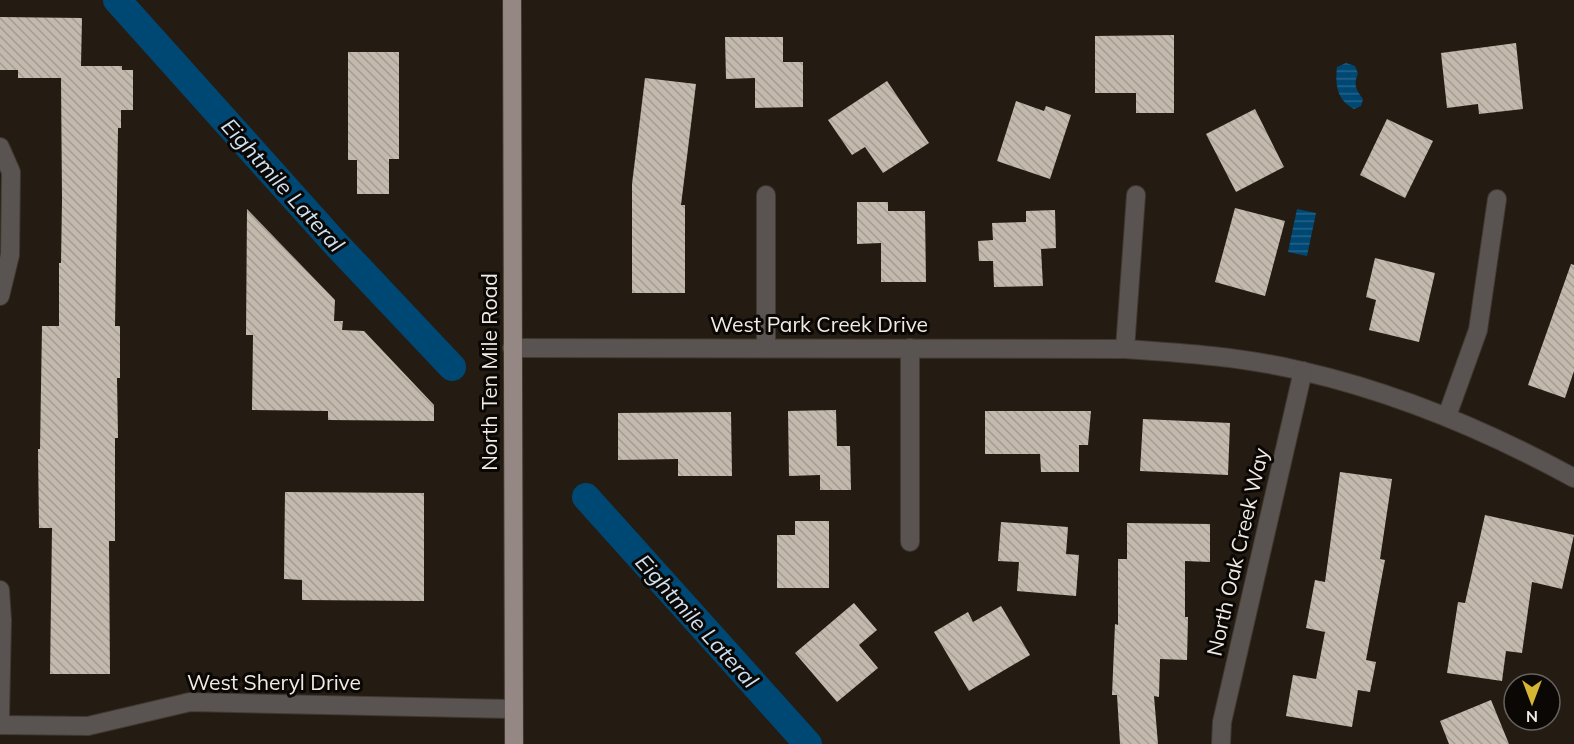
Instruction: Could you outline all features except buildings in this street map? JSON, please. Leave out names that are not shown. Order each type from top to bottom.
[{"type":"main road","name":"North Ten Mile Road","points":[[512,0],[514,744]]},
{"type":"street","points":[[0,147],[11,172],[10,255],[0,296]]},
{"type":"street","points":[[766,195],[766,348]]},
{"type":"street","points":[[1125,349],[1137,195]]},
{"type":"street","points":[[1447,416],[1478,330],[1497,199]]},
{"type":"street","name":"West Park Creek Drive","points":[[512,348],[1125,349],[1206,355],[1303,371],[1418,405],[1531,454],[1574,478]]},
{"type":"street","points":[[910,348],[910,542]]},
{"type":"street","name":"North Oak Creek Way","points":[[1221,744],[1222,722],[1303,371]]},
{"type":"street","points":[[0,590],[2,620],[0,716]]},
{"type":"street","name":"West Sheryl Drive","points":[[0,724],[88,726],[190,702],[514,709]]},
{"type":"water","points":[[1346,63],[1355,66],[1358,74],[1356,87],[1363,99],[1361,106],[1354,109],[1341,97],[1337,86],[1337,67]]},
{"type":"water","points":[[1297,209],[1316,213],[1307,256],[1288,252]]},
{"type":"waterway","name":"Eightmile Lateral","points":[[117,0],[334,242],[452,367]]},
{"type":"waterway","name":"Eightmile Lateral","points":[[586,497],[808,744]]}]
